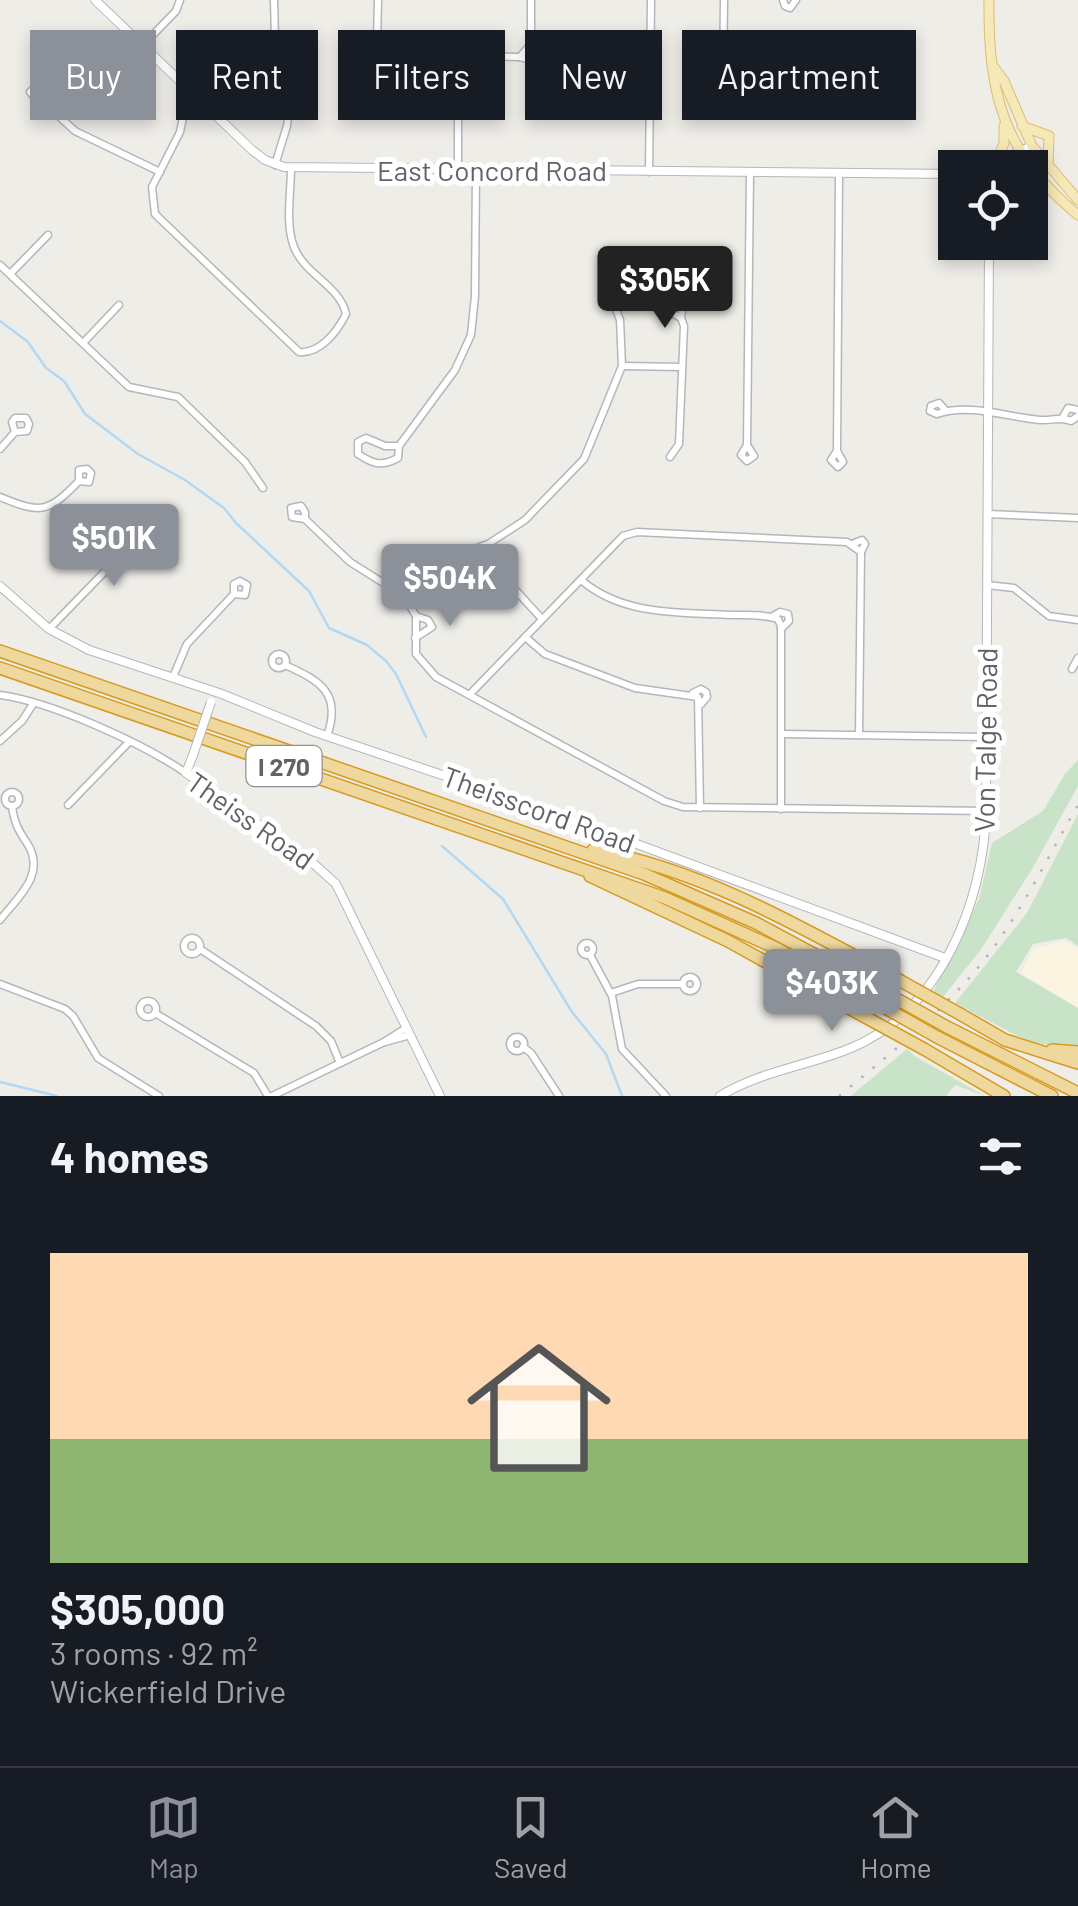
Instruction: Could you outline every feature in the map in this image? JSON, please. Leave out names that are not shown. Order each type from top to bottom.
[{"type":"highway","name":"I 270","points":[[0,652],[559,844],[714,904],[810,950],[947,1027],[1078,1093]]},
{"type":"highway","name":"I 270","points":[[0,668],[569,864],[721,922],[1052,1096]]},
{"type":"highway","points":[[559,844],[626,856],[696,882],[786,921],[1005,1040],[1078,1063]]},
{"type":"highway","points":[[569,864],[728,942],[1001,1094]]},
{"type":"highway","points":[[1005,1040],[1078,1052]]},
{"type":"main road","points":[[989,0],[992,84],[1020,150]]},
{"type":"main road","points":[[993,66],[1004,81],[1035,150]]},
{"type":"main road","points":[[1000,150],[1004,144],[1004,118]]},
{"type":"main road","points":[[1022,126],[1049,136],[1047,150]]},
{"type":"main road","points":[[1048,168],[1078,200]]},
{"type":"main road","points":[[1048,187],[1078,215]]},
{"type":"street","name":"East Concord Road","points":[[94,0],[126,30]]},
{"type":"street","points":[[156,31],[176,11],[180,0]]},
{"type":"street","points":[[274,0],[275,38],[289,110],[275,165]]},
{"type":"street","points":[[378,0],[378,30]]},
{"type":"street","points":[[505,57],[520,57],[532,44],[532,0]]},
{"type":"street","points":[[650,172],[651,0]]},
{"type":"street","points":[[724,0],[724,30]]},
{"type":"street","points":[[783,0],[790,8],[796,0]]},
{"type":"street","name":"East Concord Road","points":[[156,58],[176,77]]},
{"type":"street","points":[[63,120],[75,131],[160,172]]},
{"type":"street","points":[[183,120],[152,187],[155,214],[299,352],[312,352],[346,314],[343,303],[303,264],[292,244],[291,168]]},
{"type":"street","name":"East Concord Road","points":[[221,120],[252,150],[275,165],[291,168],[938,174]]},
{"type":"street","points":[[458,120],[458,170]]},
{"type":"street","points":[[1023,150],[1032,146]]},
{"type":"street","points":[[399,446],[385,446],[366,438],[358,442],[358,454],[375,464],[398,458],[399,446],[455,370],[471,335],[476,170]]},
{"type":"street","points":[[747,445],[750,173]]},
{"type":"street","points":[[837,451],[839,174]]},
{"type":"street","points":[[10,274],[48,236]]},
{"type":"street","name":"Von Talge Road","points":[[720,1096],[772,1072],[870,1039],[896,1020],[917,1000],[944,958],[976,886],[986,812],[990,260]]},
{"type":"street","points":[[0,265],[128,387],[178,397],[246,462],[264,488]]},
{"type":"street","points":[[83,344],[120,304]]},
{"type":"street","points":[[542,619],[484,551],[525,520],[584,459],[622,366],[620,320],[614,304]]},
{"type":"street","points":[[670,458],[680,444],[684,326],[680,318]]},
{"type":"street","points":[[622,366],[682,366]]},
{"type":"street","points":[[946,411],[986,412],[1045,421],[1064,417],[1071,421],[1078,413]]},
{"type":"street","points":[[0,449],[15,432]]},
{"type":"street","points":[[0,497],[39,510],[54,506],[79,482]]},
{"type":"street","points":[[987,514],[1077,516]]},
{"type":"street","points":[[304,519],[350,562],[404,596],[416,616],[416,654],[436,676],[664,801],[700,808],[986,812]]},
{"type":"street","points":[[49,629],[152,524]]},
{"type":"street","points":[[471,694],[623,536],[637,532],[852,544],[861,552],[858,735]]},
{"type":"street","points":[[581,580],[592,590],[645,610],[778,619],[781,809]]},
{"type":"street","points":[[987,585],[1014,588],[1049,616],[1078,620]]},
{"type":"street","points":[[0,586],[49,629],[90,650],[214,691],[186,773]]},
{"type":"street","points":[[173,677],[187,644],[234,594]]},
{"type":"street","points":[[416,616],[428,620],[432,627],[416,638]]},
{"type":"street","points":[[525,637],[545,654],[635,688],[698,697],[700,808]]},
{"type":"street","points":[[1072,669],[1078,658]]},
{"type":"street","points":[[285,665],[316,680],[328,694],[333,718],[327,736]]},
{"type":"street","name":"Theisscord Road","points":[[214,691],[327,736],[531,805],[944,958]]},
{"type":"street","name":"Theiss Road","points":[[0,695],[34,704],[129,742],[186,773],[332,879],[440,1096]]},
{"type":"street","points":[[0,741],[34,704]]},
{"type":"street","points":[[782,734],[986,737]]},
{"type":"street","points":[[68,805],[129,742]]},
{"type":"street","points":[[0,920],[32,878],[32,853],[14,822],[12,806]]},
{"type":"street","points":[[200,949],[316,1026],[331,1041],[340,1063]]},
{"type":"street","points":[[590,955],[610,993],[622,1049],[666,1096]]},
{"type":"street","points":[[0,984],[65,1009],[98,1058],[159,1096]]},
{"type":"street","points":[[610,993],[638,984],[682,984]]},
{"type":"street","points":[[155,1013],[254,1073],[270,1096],[408,1031]]},
{"type":"street","points":[[524,1047],[559,1096]]},
{"type":"shaded area","points":[[1063,941],[1078,948],[1078,1008],[1021,973],[1033,949]]},
{"type":"green space","points":[[1078,760],[1078,786],[1032,869],[982,948],[943,997],[933,992],[979,899],[992,843],[1043,811]]},
{"type":"green space","points":[[1078,814],[1078,946],[1066,938],[1033,944],[1016,972],[1078,1008],[1078,1049],[1029,1042],[955,1003],[1027,913]]},
{"type":"green space","points":[[907,1049],[985,1096],[955,1085],[946,1096],[851,1096]]},
{"type":"waterway","points":[[0,321],[28,342],[46,368],[64,381],[85,414],[138,454],[224,508],[309,591],[329,628],[367,645],[386,661],[426,737]]},
{"type":"waterway","points":[[442,846],[503,899],[572,1012],[606,1054],[622,1096]]},
{"type":"waterway","points":[[0,1082],[57,1096]]},
{"type":"railway","points":[[839,1096],[931,1017],[981,964],[1021,907],[1078,805]]}]
